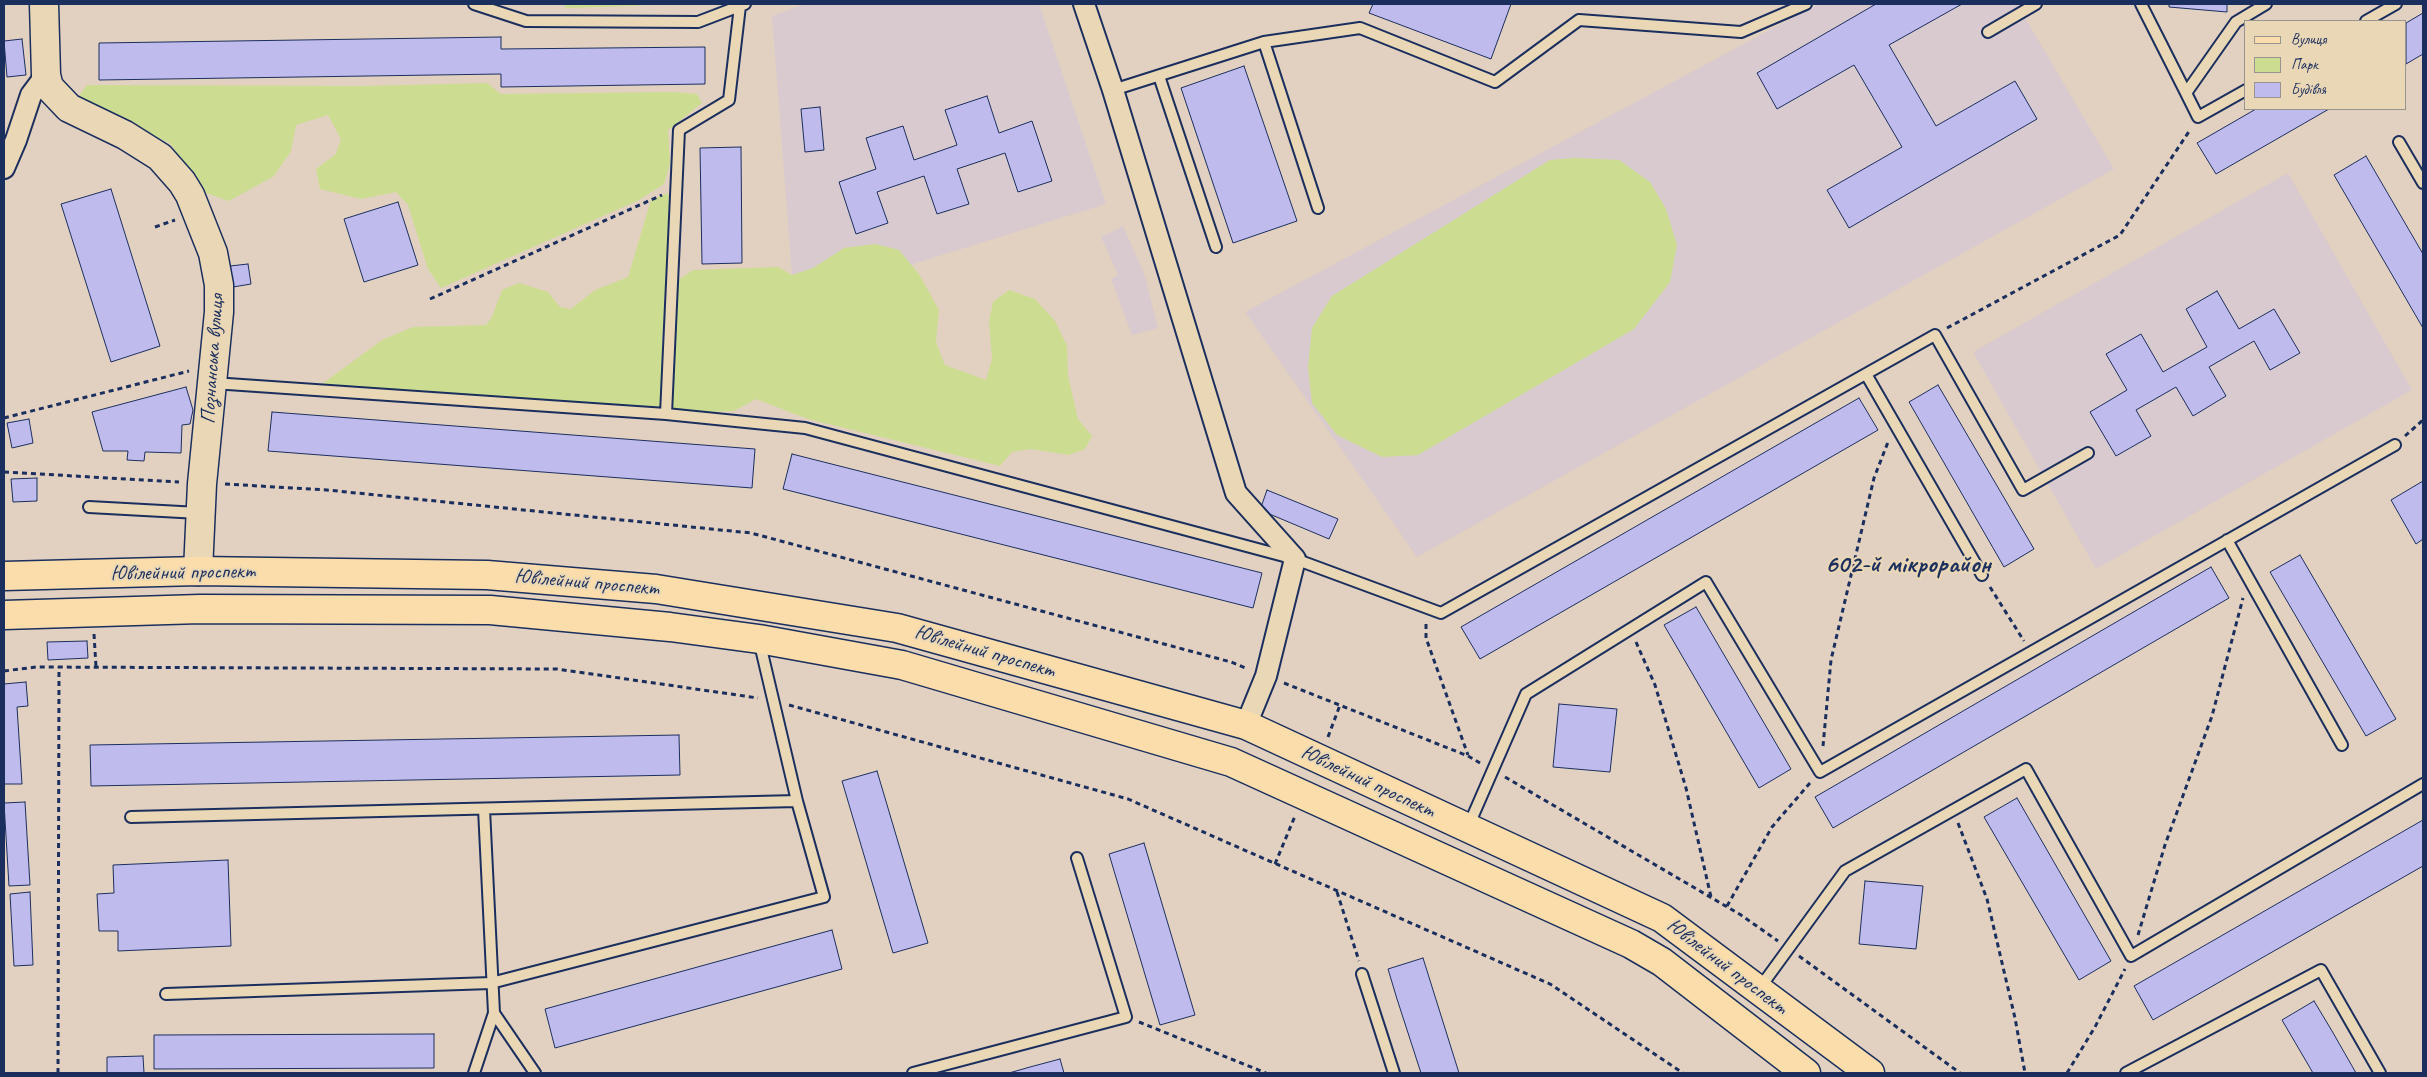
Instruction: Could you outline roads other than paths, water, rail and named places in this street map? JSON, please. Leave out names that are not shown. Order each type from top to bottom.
[{"type":"main road","name":"Ювілейний проспект","points":[[4,576],[198,571],[487,575],[656,589],[897,628],[1246,725],[1662,918],[1870,1073]]},
{"type":"main road","name":"Ювілейний проспект","points":[[4,615],[200,609],[490,610],[670,627],[759,640],[902,665],[1231,762],[1631,944],[1662,962],[1806,1073]]},
{"type":"main road","points":[[1231,762],[1246,725]]},
{"type":"street","name":"Познанська вулиця","points":[[44,4],[46,76],[49,87],[69,108],[126,135],[160,157],[182,182],[190,195],[213,253],[219,285],[219,312],[203,382],[198,571]]},
{"type":"street","points":[[1084,4],[1113,90],[1236,492],[1295,559],[1266,676],[1246,725]]},
{"type":"street","points":[[4,168],[16,140],[31,95],[46,76]]},
{"type":"lane","points":[[474,4],[526,21],[698,22],[743,5],[729,100],[679,130],[666,414]]},
{"type":"lane","points":[[1113,90],[1264,42],[1360,28],[1495,82],[1579,20],[1741,32],[1806,4]]},
{"type":"lane","points":[[1988,32],[2036,4]]},
{"type":"lane","points":[[2141,4],[2198,117],[2244,91]]},
{"type":"lane","points":[[2186,93],[2236,22],[2266,4]]},
{"type":"lane","points":[[2368,20],[2396,4]]},
{"type":"lane","points":[[1264,42],[1318,208]]},
{"type":"lane","points":[[1159,76],[1216,246]]},
{"type":"lane","points":[[2399,142],[2423,183]]},
{"type":"lane","points":[[203,382],[666,414],[805,428],[1295,559],[1441,613],[1935,335],[2023,490],[2088,453]]},
{"type":"lane","points":[[1866,374],[1982,575]]},
{"type":"lane","points":[[1468,828],[1526,694],[1706,582],[1820,772],[2396,445]]},
{"type":"lane","points":[[89,507],[200,514]]},
{"type":"lane","points":[[2227,540],[2342,745]]},
{"type":"lane","points":[[166,994],[491,983],[824,896],[797,801],[759,640]]},
{"type":"lane","points":[[1758,990],[1845,871],[2026,769],[2131,956],[2423,784]]},
{"type":"lane","points":[[131,817],[797,801]]},
{"type":"lane","points":[[474,1073],[494,1013],[491,983],[484,809]]},
{"type":"lane","points":[[914,1073],[1126,1016],[1077,858]]},
{"type":"lane","points":[[2126,1073],[2321,970],[2380,1073]]},
{"type":"lane","points":[[1362,974],[1394,1073]]},
{"type":"lane","points":[[494,1013],[535,1073]]},
{"type":"district","name":"602-й мікрорайон","points":[[1908,565]]}]
